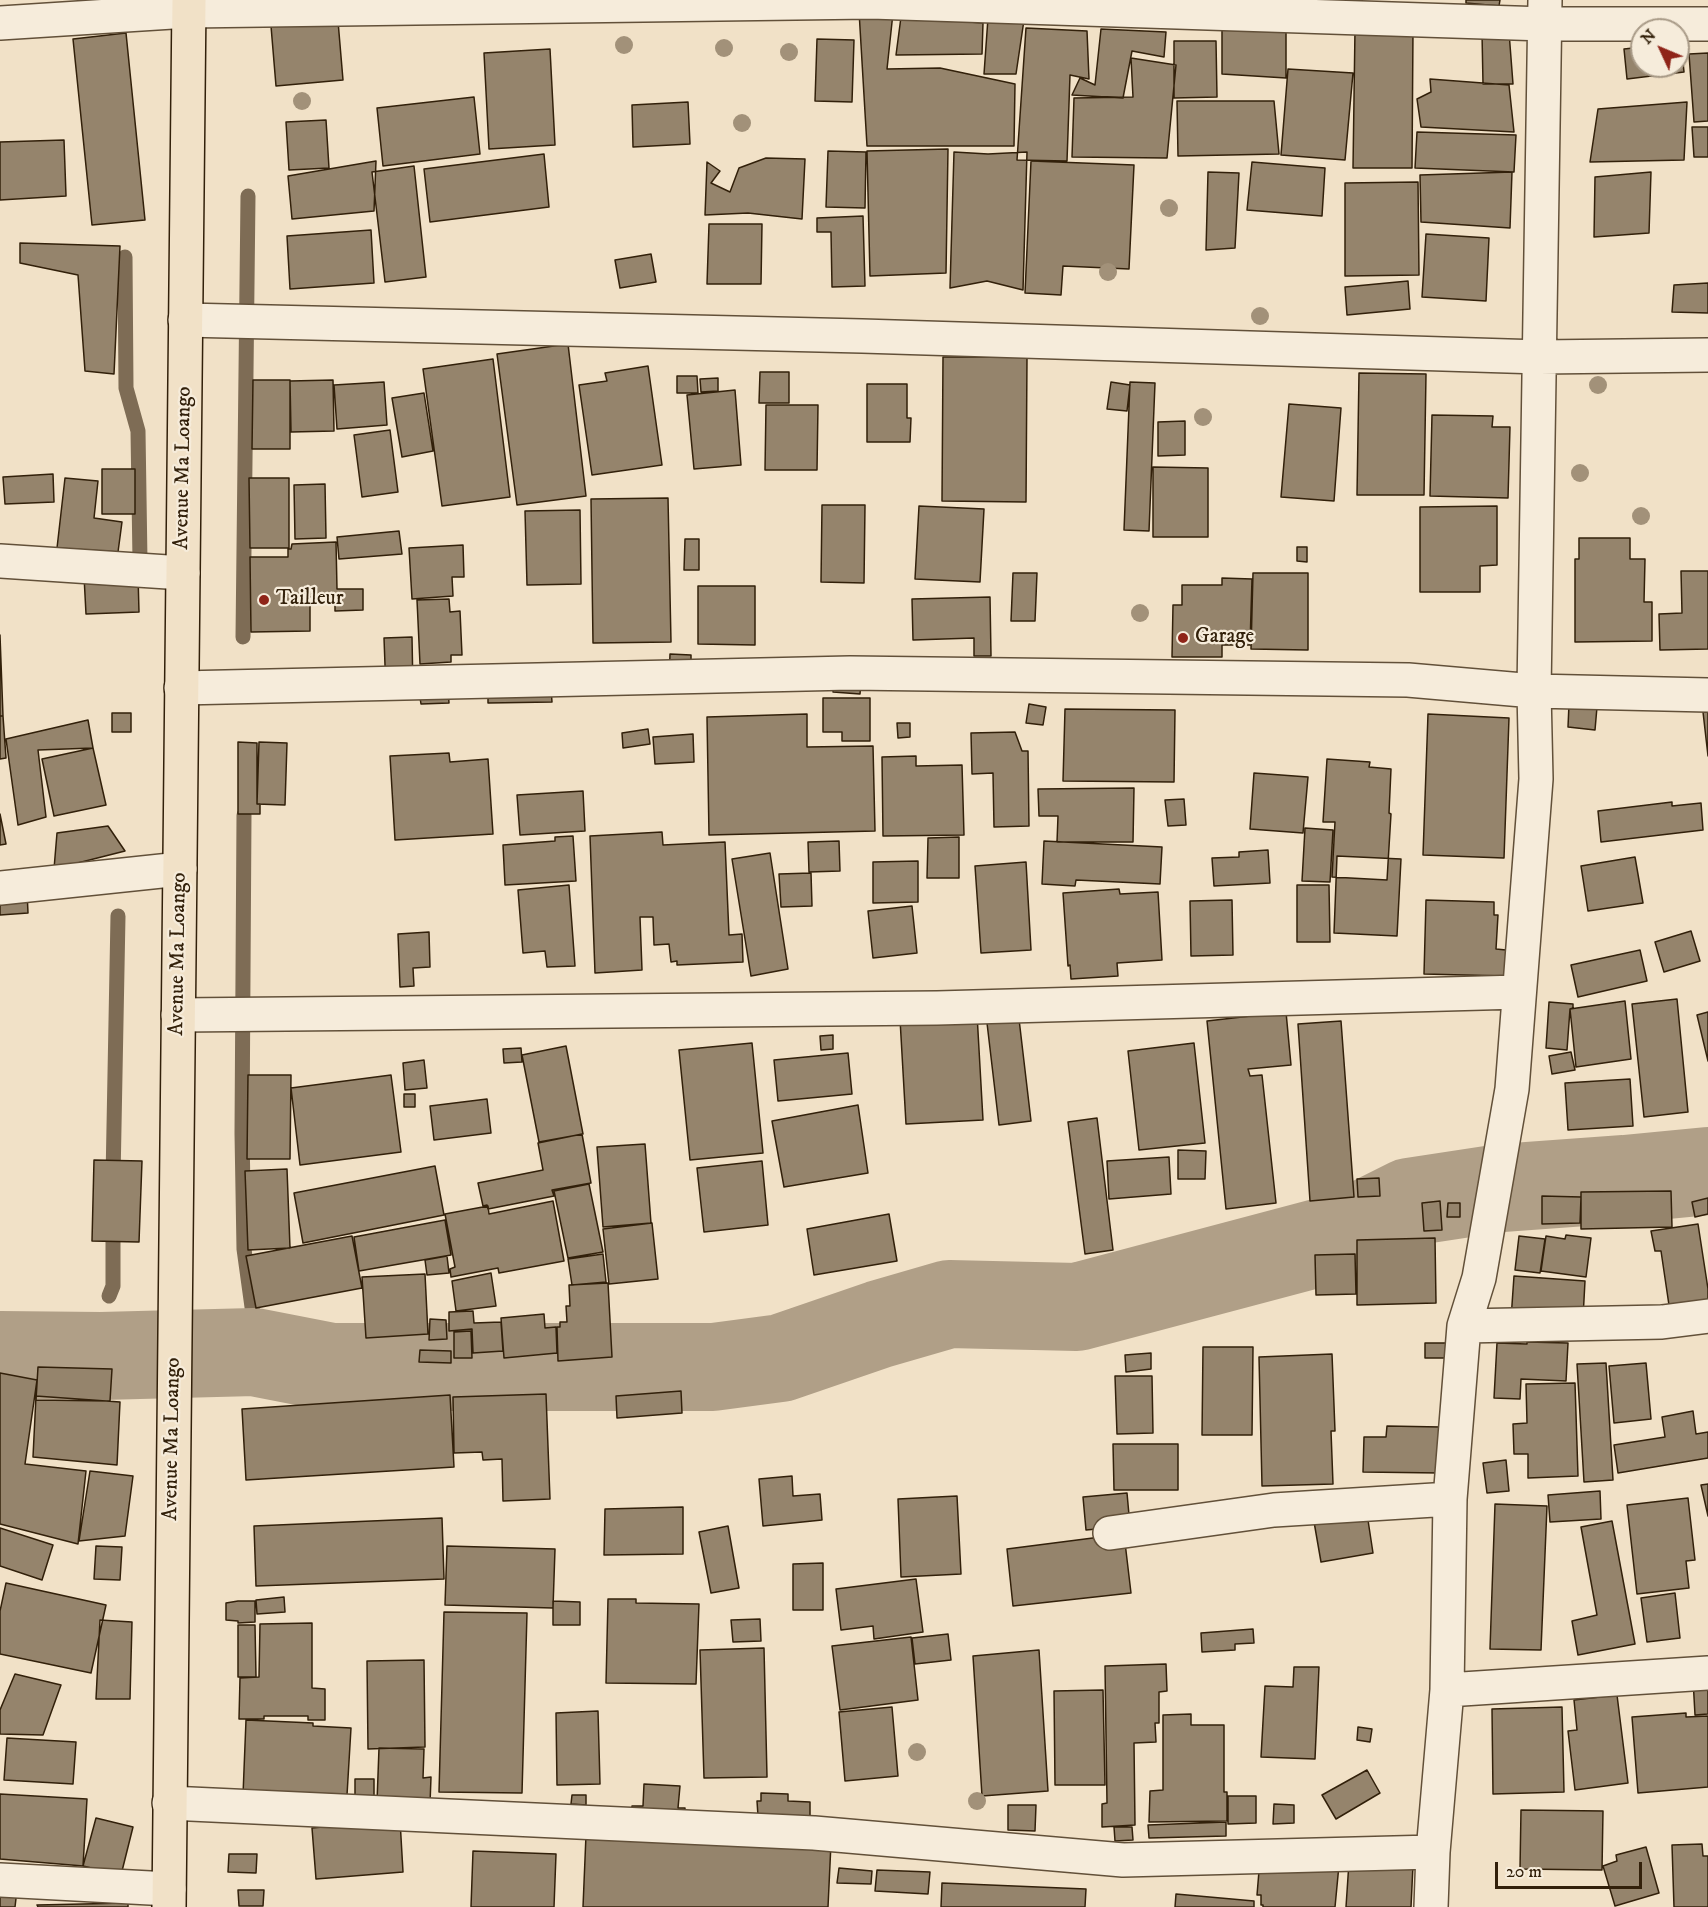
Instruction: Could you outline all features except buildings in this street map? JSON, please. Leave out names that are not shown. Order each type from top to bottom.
[{"type":"main road","name":"Avenue Ma Loango","points":[[169,1898],[188,5]]},
{"type":"street","points":[[0,23],[188,5],[871,2],[1545,12],[1708,24]]},
{"type":"street","points":[[1431,1907],[1432,1852],[1447,1690],[1450,1499],[1464,1326],[1479,1278],[1512,1089],[1536,779],[1534,691],[1545,12]]},
{"type":"street","points":[[185,320],[862,336],[1540,357],[1708,355]]},
{"type":"street","points":[[0,561],[183,573]]},
{"type":"street","points":[[181,688],[850,673],[1408,680],[1534,691],[1708,694]]},
{"type":"street","points":[[0,888],[180,869]]},
{"type":"street","points":[[178,1015],[937,1008],[1519,993]]},
{"type":"street","points":[[1464,1326],[1662,1322],[1708,1316]]},
{"type":"street","points":[[1110,1533],[1274,1510],[1450,1499]]},
{"type":"street","points":[[1447,1690],[1708,1673]]},
{"type":"street","points":[[169,1803],[814,1833],[1123,1860],[1432,1852]]},
{"type":"street","points":[[0,1880],[169,1898]]},
{"type":"waterway","points":[[243,637],[248,196]]},
{"type":"waterway","points":[[125,257],[126,388],[138,431],[140,561],[129,562]]},
{"type":"waterway","points":[[244,815],[242,1133],[244,1249],[256,1336]]},
{"type":"waterway","points":[[113,1179],[118,916]]},
{"type":"waterway","points":[[0,1355],[101,1356],[254,1352],[331,1367],[713,1367],[781,1358],[880,1324],[949,1304],[1077,1307],[1337,1238],[1409,1202],[1501,1188],[1708,1171]]},
{"type":"waterway","points":[[109,1296],[113,1286],[113,1221]]},
{"type":"place","name":"Tailleur","points":[[264,600]]},
{"type":"place","name":"Garage","points":[[1183,638]]}]
